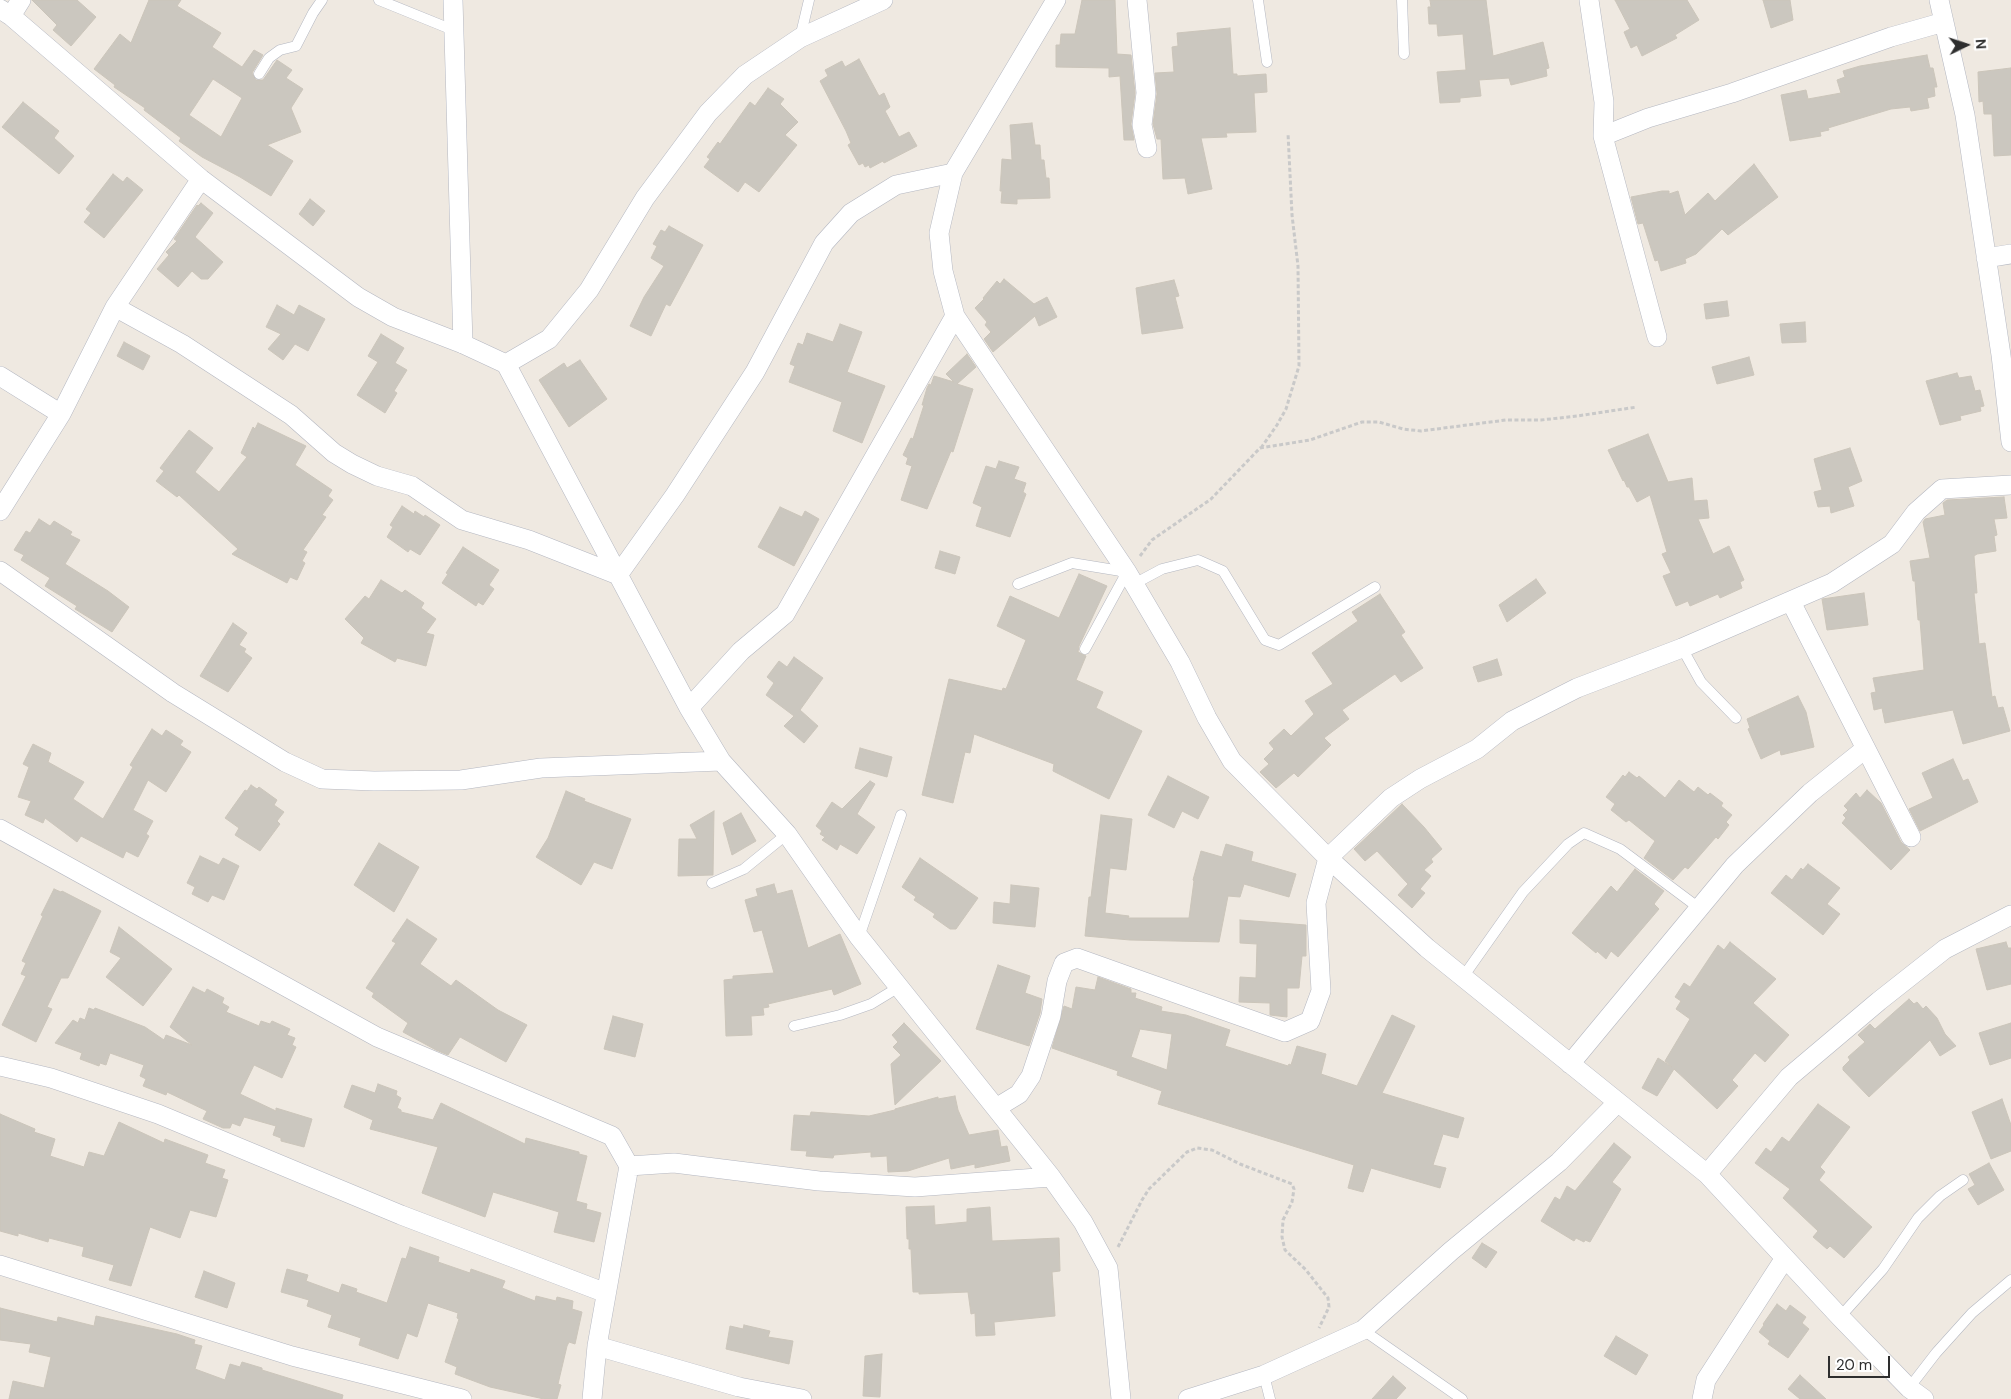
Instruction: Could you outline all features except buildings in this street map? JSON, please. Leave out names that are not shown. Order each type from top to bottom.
[{"type":"street","points":[[21,0],[6,12],[201,178],[358,297],[393,317],[462,344],[506,364],[689,708],[721,761],[787,834],[859,937],[1051,1177],[1083,1222],[1108,1268],[1121,1399]]},
{"type":"street","points":[[454,0],[453,30],[462,344]]},
{"type":"street","points":[[506,364],[549,339],[590,290],[645,198],[708,113],[745,75],[800,38],[883,0]]},
{"type":"street","points":[[1056,0],[952,173],[939,233],[943,271],[955,316],[1130,578],[1180,662],[1207,718],[1232,761],[1328,858],[1427,948],[1707,1174],[1840,1318],[1917,1393]]},
{"type":"street","points":[[1137,0],[1146,94],[1142,125],[1147,148]]},
{"type":"street","points":[[1589,0],[1604,102],[1603,136],[1657,337]]},
{"type":"street","points":[[1939,0],[1965,115],[2002,356],[2011,442]]},
{"type":"street","points":[[1603,136],[1648,118],[1732,93],[1891,37],[1944,22]]},
{"type":"street","points":[[618,574],[675,495],[755,372],[824,242],[851,212],[896,185],[952,173]]},
{"type":"street","points":[[0,511],[61,414],[115,307],[201,178]]},
{"type":"street","points":[[1986,258],[2011,254]]},
{"type":"street","points":[[115,307],[182,344],[291,414],[334,453],[352,464],[377,476],[412,486],[462,520],[529,540],[618,574]]},
{"type":"street","points":[[689,708],[741,651],[785,614],[955,316]]},
{"type":"street","points":[[0,376],[61,414]]},
{"type":"street","points":[[996,1108],[1019,1094],[1031,1076],[1051,1016],[1057,981],[1064,963],[1077,958],[1285,1032],[1310,1021],[1321,991],[1316,903],[1328,858],[1391,798],[1420,779],[1477,749],[1512,721],[1577,688],[1682,648],[1832,583],[1892,544],[1916,512],[1942,489],[2011,485]]},
{"type":"street","points":[[0,571],[173,693],[285,762],[322,779],[374,781],[461,780],[541,768],[721,761]]},
{"type":"street","points":[[1791,602],[1911,837]]},
{"type":"street","points":[[1570,1064],[1735,865],[1810,793],[1865,749]]},
{"type":"street","points":[[0,829],[377,1037],[612,1136],[629,1166],[597,1346],[592,1399]]},
{"type":"street","points":[[1707,1174],[1789,1077],[1945,948],[2011,914]]},
{"type":"street","points":[[0,1066],[51,1078],[158,1114],[401,1216],[606,1293]]},
{"type":"street","points":[[1188,1399],[1264,1375],[1364,1330],[1451,1251],[1559,1162],[1617,1103]]},
{"type":"street","points":[[629,1166],[674,1163],[818,1181],[915,1187],[1051,1177]]},
{"type":"street","points":[[1702,1399],[1706,1380],[1785,1258]]},
{"type":"street","points":[[0,1265],[292,1356],[462,1399]]},
{"type":"street","points":[[597,1346],[739,1387],[802,1399]]},
{"type":"lane","points":[[259,74],[269,58],[280,50],[296,46],[322,0]]},
{"type":"lane","points":[[379,0],[453,30]]},
{"type":"lane","points":[[800,38],[809,0]]},
{"type":"lane","points":[[1258,0],[1267,62]]},
{"type":"lane","points":[[1402,0],[1404,54]]},
{"type":"lane","points":[[1018,584],[1072,562],[1130,578],[1198,560],[1223,571],[1265,640],[1279,645],[1376,587]]},
{"type":"lane","points":[[1085,648],[1130,578]]},
{"type":"lane","points":[[1682,648],[1701,682],[1736,718]]},
{"type":"lane","points":[[859,937],[901,815]]},
{"type":"lane","points":[[1462,977],[1523,892],[1568,844],[1584,833],[1620,849],[1699,908]]},
{"type":"lane","points":[[712,883],[744,869],[787,834]]},
{"type":"lane","points":[[794,1026],[871,1004],[899,987]]},
{"type":"lane","points":[[1840,1318],[1883,1269],[1918,1218],[1940,1196],[1963,1180]]},
{"type":"lane","points":[[1917,1393],[1936,1353],[1972,1313],[2011,1280]]},
{"type":"lane","points":[[1364,1330],[1462,1399]]},
{"type":"lane","points":[[1264,1375],[1270,1399]]},
{"type":"path","points":[[1130,578],[1152,540],[1211,499],[1260,448],[1278,425],[1286,409],[1299,366],[1298,266],[1292,215],[1288,133]]},
{"type":"path","points":[[1260,448],[1310,440],[1362,422],[1379,422],[1403,429],[1420,431],[1506,420],[1541,420],[1637,407]]},
{"type":"path","points":[[1108,1268],[1142,1200],[1150,1189],[1187,1152],[1197,1148],[1212,1150],[1240,1164],[1292,1184],[1294,1188],[1292,1202],[1283,1220],[1282,1237],[1285,1250],[1306,1270],[1328,1298],[1329,1308],[1318,1332],[1318,1342],[1314,1352]]}]
